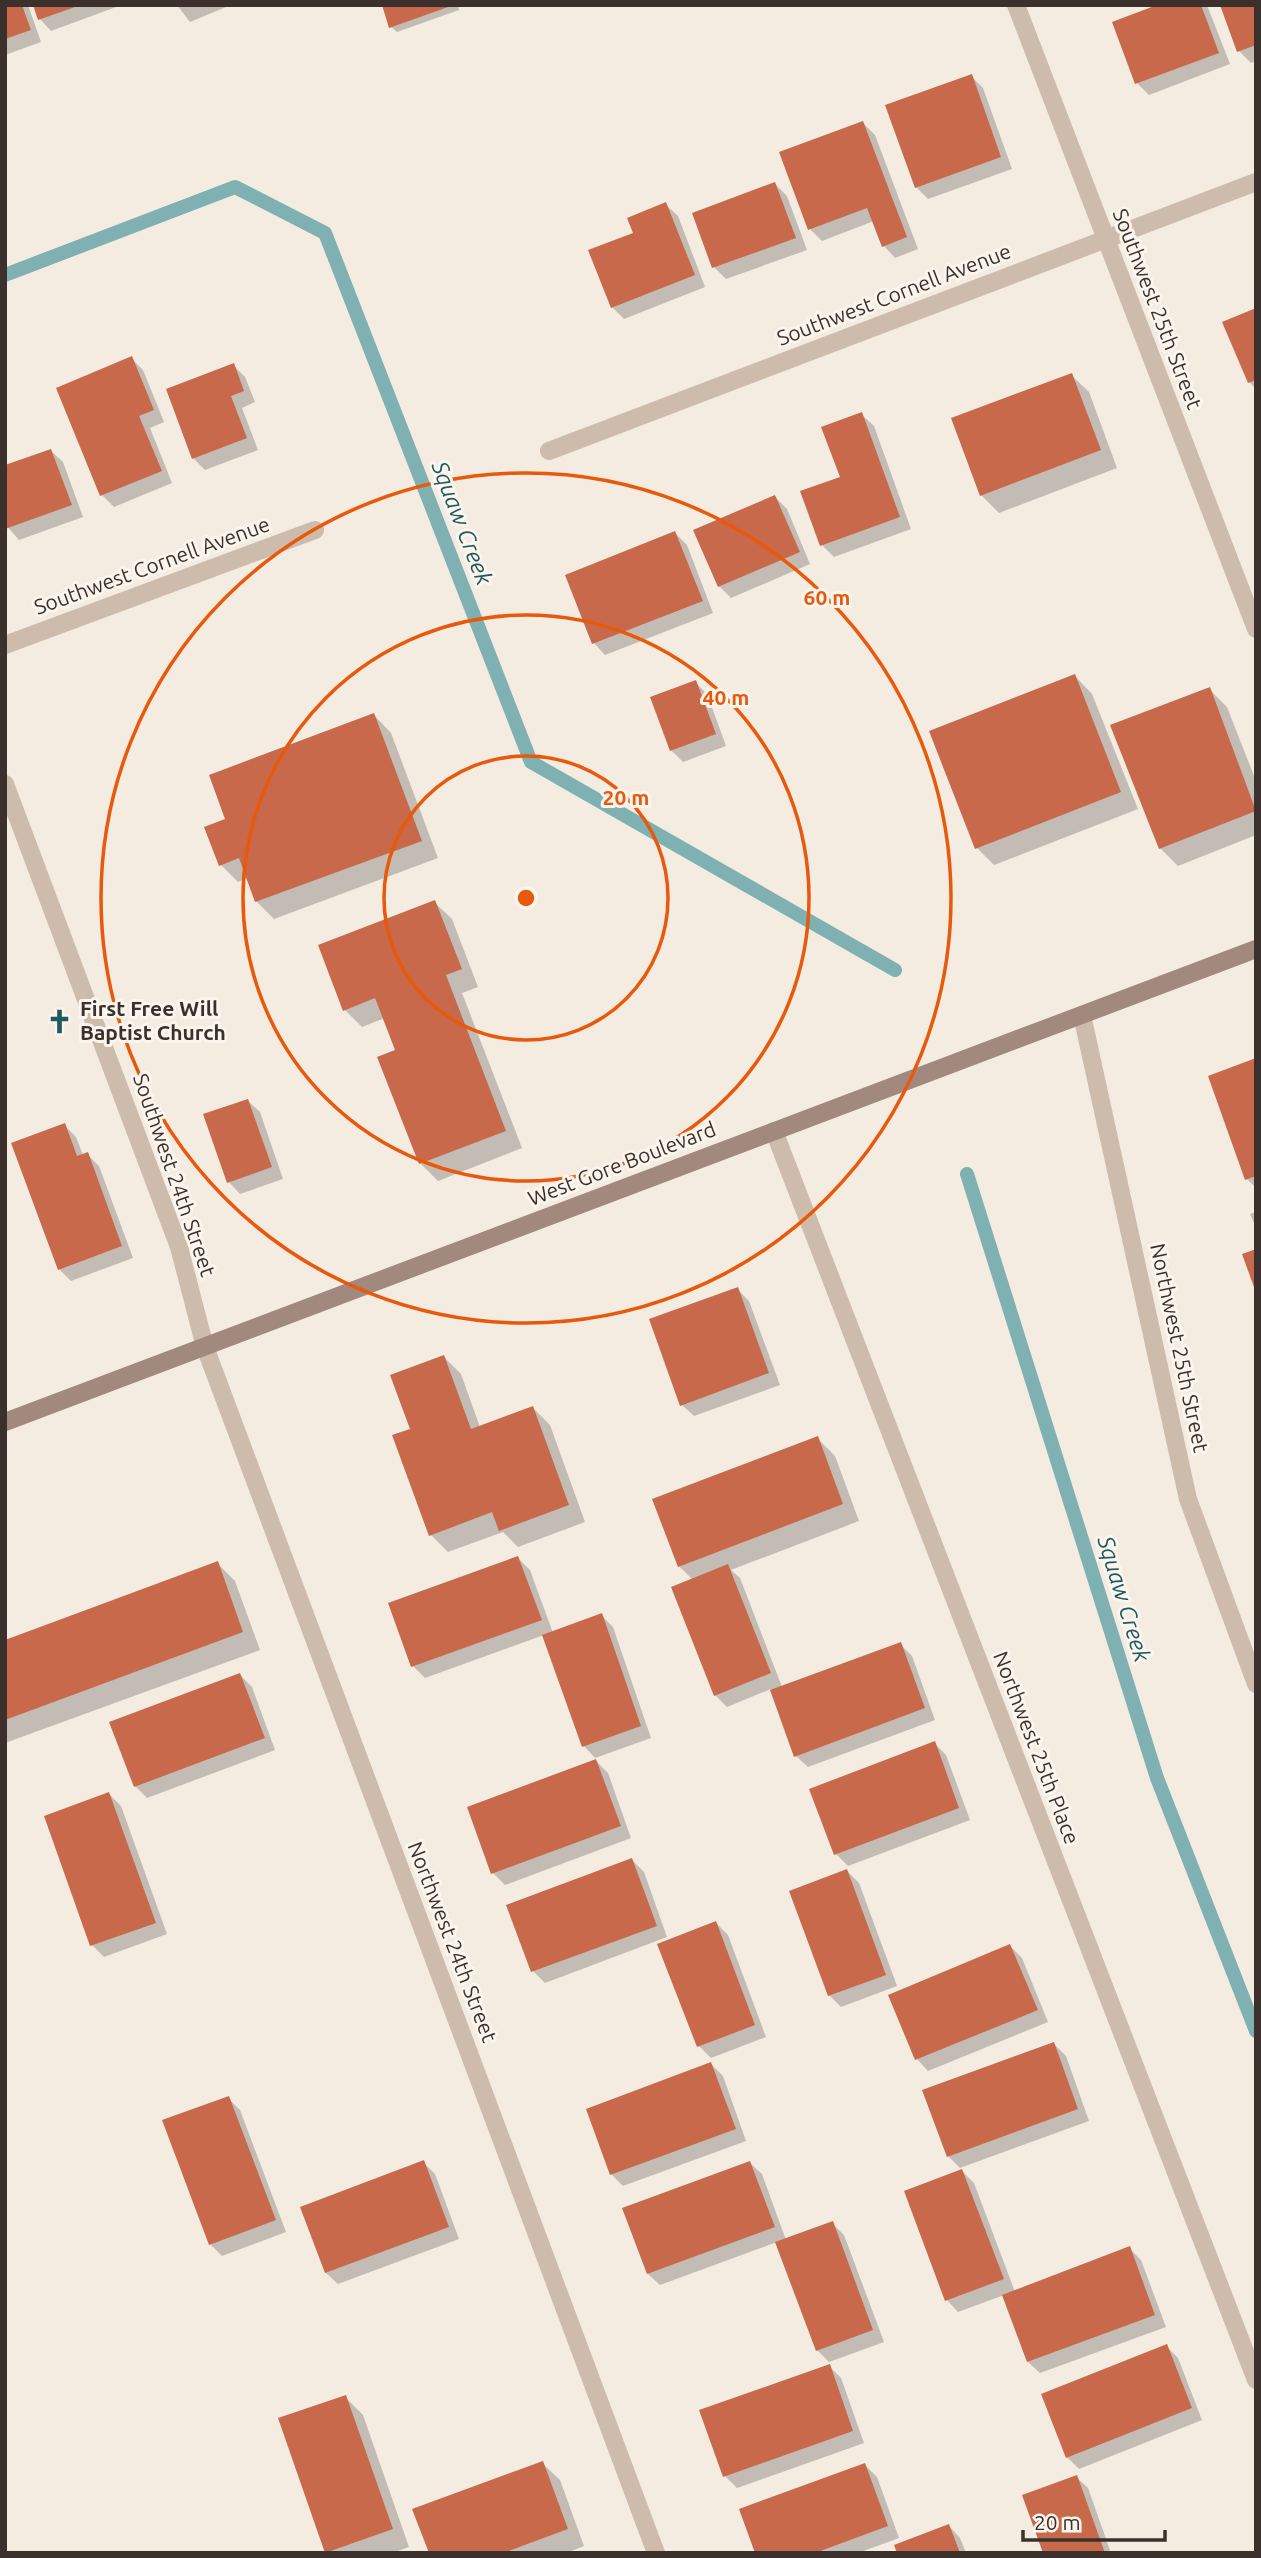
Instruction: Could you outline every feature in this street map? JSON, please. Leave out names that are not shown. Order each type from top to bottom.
[{"type":"main road","name":"West Gore Boulevard","points":[[5,1422],[1256,949]]},
{"type":"street","name":"Southwest 25th Street","points":[[1016,5],[1256,629]]},
{"type":"street","name":"Southwest Cornell Avenue","points":[[549,451],[1256,182]]},
{"type":"street","name":"Southwest Cornell Avenue","points":[[5,645],[314,530]]},
{"type":"street","name":"Southwest 24th Street","points":[[5,784],[179,1247],[205,1347]]},
{"type":"street","name":"Northwest 25th Street","points":[[1082,1015],[1188,1499],[1256,1685]]},
{"type":"street","name":"Northwest 25th Place","points":[[774,1131],[1256,2380]]},
{"type":"street","name":"Northwest 24th Street","points":[[205,1347],[656,2553]]},
{"type":"building","points":[[5,5],[22,5],[31,30],[5,39]]},
{"type":"building","points":[[33,5],[78,5],[78,6],[38,20]]},
{"type":"building","points":[[382,5],[451,5],[451,6],[389,28]]},
{"type":"building","points":[[1157,5],[1201,5],[1219,53],[1135,84],[1112,22]]},
{"type":"building","points":[[1220,5],[1256,5],[1256,45],[1237,52]]},
{"type":"building","points":[[972,74],[1001,157],[915,188],[885,105]]},
{"type":"building","points":[[863,121],[907,237],[882,247],[867,208],[808,230],[779,152]]},
{"type":"building","points":[[775,182],[796,238],[712,268],[692,213]]},
{"type":"building","points":[[666,202],[695,275],[611,308],[588,250],[633,233],[627,218]]},
{"type":"building","points":[[1256,308],[1256,380],[1248,383],[1222,322]]},
{"type":"building","points":[[132,356],[154,410],[139,416],[162,471],[100,496],[56,388]]},
{"type":"building","points":[[234,363],[244,391],[231,396],[247,438],[192,459],[166,389]]},
{"type":"building","points":[[1072,373],[1101,450],[980,496],[951,418]]},
{"type":"building","points":[[862,412],[900,517],[820,546],[800,491],[840,477],[821,427]]},
{"type":"building","points":[[51,449],[72,505],[5,529],[5,465]]},
{"type":"building","points":[[775,495],[800,552],[718,587],[693,530]]},
{"type":"building","points":[[675,531],[703,601],[592,644],[565,575]]},
{"type":"building","points":[[1075,674],[1121,792],[975,849],[929,731]]},
{"type":"building","points":[[696,680],[716,734],[670,751],[650,697]]},
{"type":"building","points":[[1210,687],[1256,811],[1159,849],[1110,725]]},
{"type":"building","points":[[374,713],[422,841],[255,902],[239,858],[219,866],[204,827],[225,819],[209,775]]},
{"type":"building","points":[[435,900],[462,969],[446,975],[506,1131],[419,1164],[377,1057],[395,1050],[375,998],[343,1011],[318,945]]},
{"type":"building","points":[[1256,1058],[1256,1176],[1245,1180],[1208,1076]]},
{"type":"building","points":[[248,1099],[272,1167],[227,1183],[203,1114]]},
{"type":"building","points":[[65,1123],[77,1156],[88,1152],[122,1246],[58,1270],[11,1143]]},
{"type":"building","points":[[1256,1249],[1256,1290],[1255,1290],[1242,1254]]},
{"type":"building","points":[[738,1287],[769,1373],[680,1406],[649,1319]]},
{"type":"building","points":[[444,1355],[471,1429],[533,1406],[569,1505],[499,1531],[492,1512],[429,1536],[392,1435],[410,1429],[390,1375]]},
{"type":"building","points":[[818,1436],[843,1504],[678,1567],[652,1499]]},
{"type":"building","points":[[518,1556],[542,1620],[411,1667],[388,1603]]},
{"type":"building","points":[[218,1561],[243,1632],[5,1720],[5,1640]]},
{"type":"building","points":[[728,1564],[771,1673],[714,1696],[671,1587]]},
{"type":"building","points":[[602,1613],[641,1726],[582,1747],[542,1635]]},
{"type":"building","points":[[901,1642],[925,1708],[794,1757],[770,1690]]},
{"type":"building","points":[[240,1673],[265,1738],[134,1787],[109,1722]]},
{"type":"building","points":[[935,1741],[959,1808],[834,1855],[809,1789]]},
{"type":"building","points":[[596,1759],[621,1826],[491,1874],[467,1807]]},
{"type":"building","points":[[109,1792],[156,1923],[90,1946],[44,1816]]},
{"type":"building","points":[[632,1858],[657,1926],[531,1972],[506,1905]]},
{"type":"building","points":[[847,1869],[886,1975],[828,1996],[789,1891]]},
{"type":"building","points":[[716,1921],[755,2025],[697,2047],[657,1944]]},
{"type":"building","points":[[1010,1944],[1038,2010],[915,2060],[888,1995]]},
{"type":"building","points":[[1054,2042],[1078,2109],[947,2157],[922,2090]]},
{"type":"building","points":[[711,2062],[736,2129],[610,2175],[586,2109]]},
{"type":"building","points":[[229,2096],[276,2220],[209,2245],[162,2120]]},
{"type":"building","points":[[424,2160],[449,2227],[325,2273],[300,2207]]},
{"type":"building","points":[[750,2161],[775,2227],[647,2274],[622,2208]]},
{"type":"building","points":[[962,2169],[1004,2279],[945,2301],[904,2191]]},
{"type":"building","points":[[833,2221],[873,2330],[816,2351],[775,2242]]},
{"type":"building","points":[[1130,2246],[1155,2315],[1027,2362],[1002,2295]]},
{"type":"building","points":[[1167,2344],[1192,2408],[1066,2458],[1041,2394]]},
{"type":"building","points":[[830,2364],[853,2431],[723,2477],[699,2410]]},
{"type":"building","points":[[346,2395],[393,2529],[325,2553],[278,2418]]},
{"type":"building","points":[[543,2461],[568,2529],[503,2553],[429,2553],[412,2509]]},
{"type":"building","points":[[865,2463],[888,2526],[815,2553],[755,2553],[739,2509]]},
{"type":"building","points":[[1077,2475],[1105,2553],[1043,2553],[1022,2495]]},
{"type":"building","points":[[949,2524],[960,2553],[897,2553],[894,2545]]},
{"type":"waterway","name":"Squaw Creek","points":[[5,275],[235,187],[325,233],[531,762],[895,970]]},
{"type":"waterway","name":"Squaw Creek","points":[[967,1174],[1157,1778],[1256,2031]]},
{"type":"place","name":"First Free Will Baptist Church","points":[[60,1021]]}]
